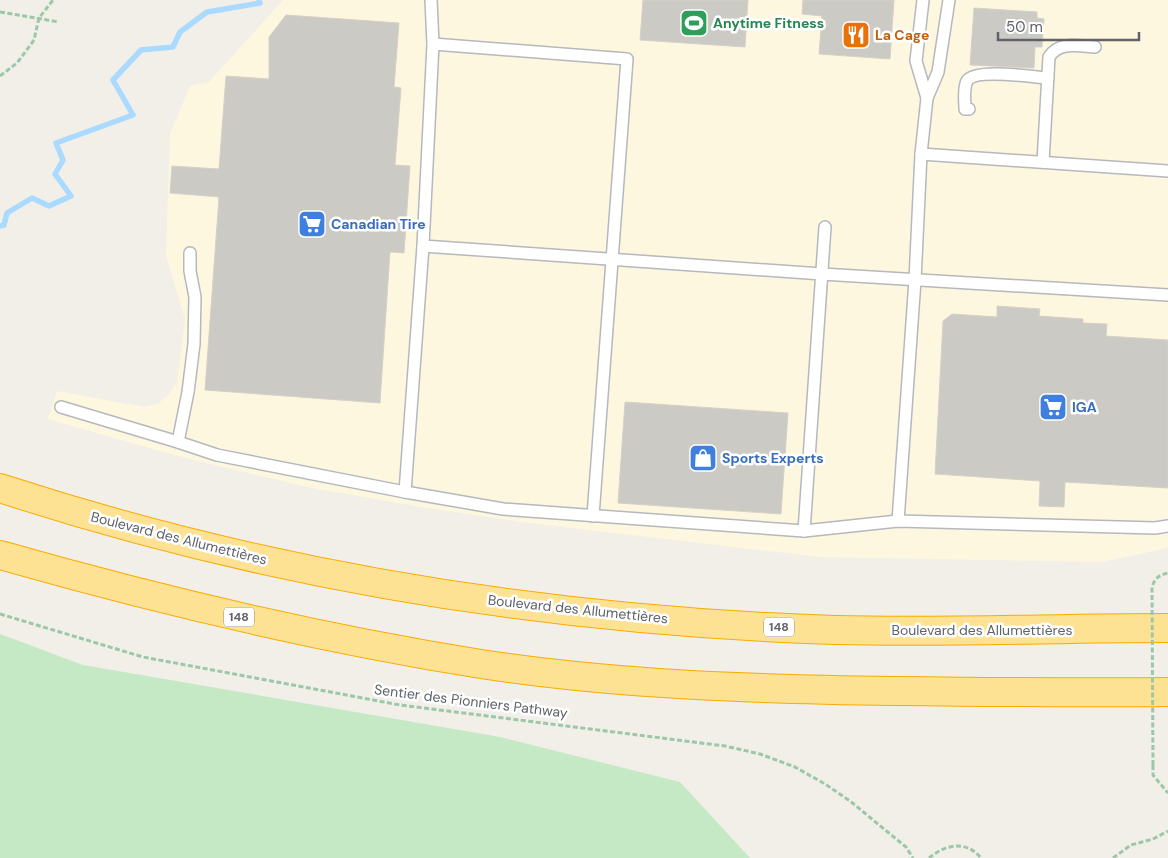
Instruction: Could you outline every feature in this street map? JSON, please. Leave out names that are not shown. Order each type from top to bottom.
[{"type":"highway","name":"Boulevard des Allumettières","points":[[0,488],[72,512],[165,537],[260,559],[357,579],[530,606],[720,624],[837,630],[959,631],[1168,628]]},
{"type":"highway","name":"148","points":[[0,555],[172,602],[274,624],[482,664],[589,677],[706,686],[785,689],[1083,693],[1168,692]]},
{"type":"highway","points":[[1123,628],[1168,622]]},
{"type":"lane","points":[[405,492],[423,246],[433,44],[431,0]]},
{"type":"lane","points":[[923,0],[916,61],[927,98]]},
{"type":"lane","points":[[898,521],[927,98],[938,72],[949,0]]},
{"type":"lane","points":[[433,44],[627,59],[593,516]]},
{"type":"lane","points":[[1043,162],[1049,57],[1058,47],[1064,45],[1095,47]]},
{"type":"lane","points":[[969,109],[964,108],[966,87],[972,77],[980,74],[992,74],[1048,78]]},
{"type":"lane","points":[[922,154],[1168,172]]},
{"type":"lane","points":[[804,531],[825,227]]},
{"type":"lane","points":[[423,246],[822,274],[1168,295]]},
{"type":"lane","points":[[178,442],[188,392],[194,344],[195,297],[190,271],[190,253]]},
{"type":"lane","points":[[61,408],[217,455],[503,509],[804,531],[898,521],[1154,528],[1168,526]]},
{"type":"path","points":[[0,76],[17,63],[34,40],[39,18],[53,0]]},
{"type":"path","points":[[0,12],[59,22]]},
{"type":"path","points":[[1168,573],[1161,574],[1154,580],[1152,587],[1153,775],[1168,793]]},
{"type":"path","name":"Sentier des Pionniers Pathway","points":[[0,614],[144,657],[390,703],[725,746],[760,754],[795,767],[844,797],[906,847],[914,858]]},
{"type":"path","points":[[1113,858],[1131,845],[1153,839],[1168,831]]},
{"type":"path","points":[[929,858],[939,850],[963,846],[975,850],[981,858]]},
{"type":"shaded area","points":[[283,0],[1168,0],[1168,548],[1102,562],[820,557],[521,522],[312,488],[171,454],[48,419],[57,391],[144,407],[158,404],[169,394],[177,382],[185,319],[166,256],[170,134],[190,86],[209,82]]},
{"type":"green space","points":[[0,634],[83,665],[500,737],[680,782],[750,858],[0,858]]},
{"type":"building","name":"Anytime Fitness","points":[[643,0],[748,0],[745,47],[640,40]]},
{"type":"building","name":"La Cage","points":[[803,0],[894,0],[890,59],[819,54],[822,16],[802,14]]},
{"type":"building","points":[[974,8],[1037,12],[1037,18],[1044,19],[1042,47],[1035,47],[1034,68],[970,65]]},
{"type":"building","name":"Canadian Tire","points":[[286,15],[399,23],[394,87],[401,88],[395,165],[410,166],[404,253],[390,252],[380,403],[205,390],[219,197],[170,193],[172,166],[219,169],[226,76],[269,79],[269,37]]},
{"type":"building","name":"IGA","points":[[997,306],[1040,309],[1039,316],[1083,319],[1083,323],[1107,324],[1106,336],[1168,340],[1168,488],[1065,482],[1064,507],[1039,506],[1040,481],[935,474],[943,321],[952,314],[997,317]]},
{"type":"building","name":"Sports Experts","points":[[625,402],[788,413],[781,514],[618,503]]},
{"type":"waterway","points":[[0,226],[4,225],[7,213],[32,198],[49,206],[71,196],[55,174],[63,160],[56,143],[133,115],[113,80],[141,50],[173,47],[180,32],[207,12],[260,3],[259,0]]},
{"type":"place","name":"Anytime Fitness","points":[[694,23]]},
{"type":"place","name":"La Cage","points":[[856,35]]},
{"type":"place","name":"Canadian Tire","points":[[312,224]]},
{"type":"place","name":"IGA","points":[[1053,407]]},
{"type":"place","name":"Sports Experts","points":[[703,458]]}]
